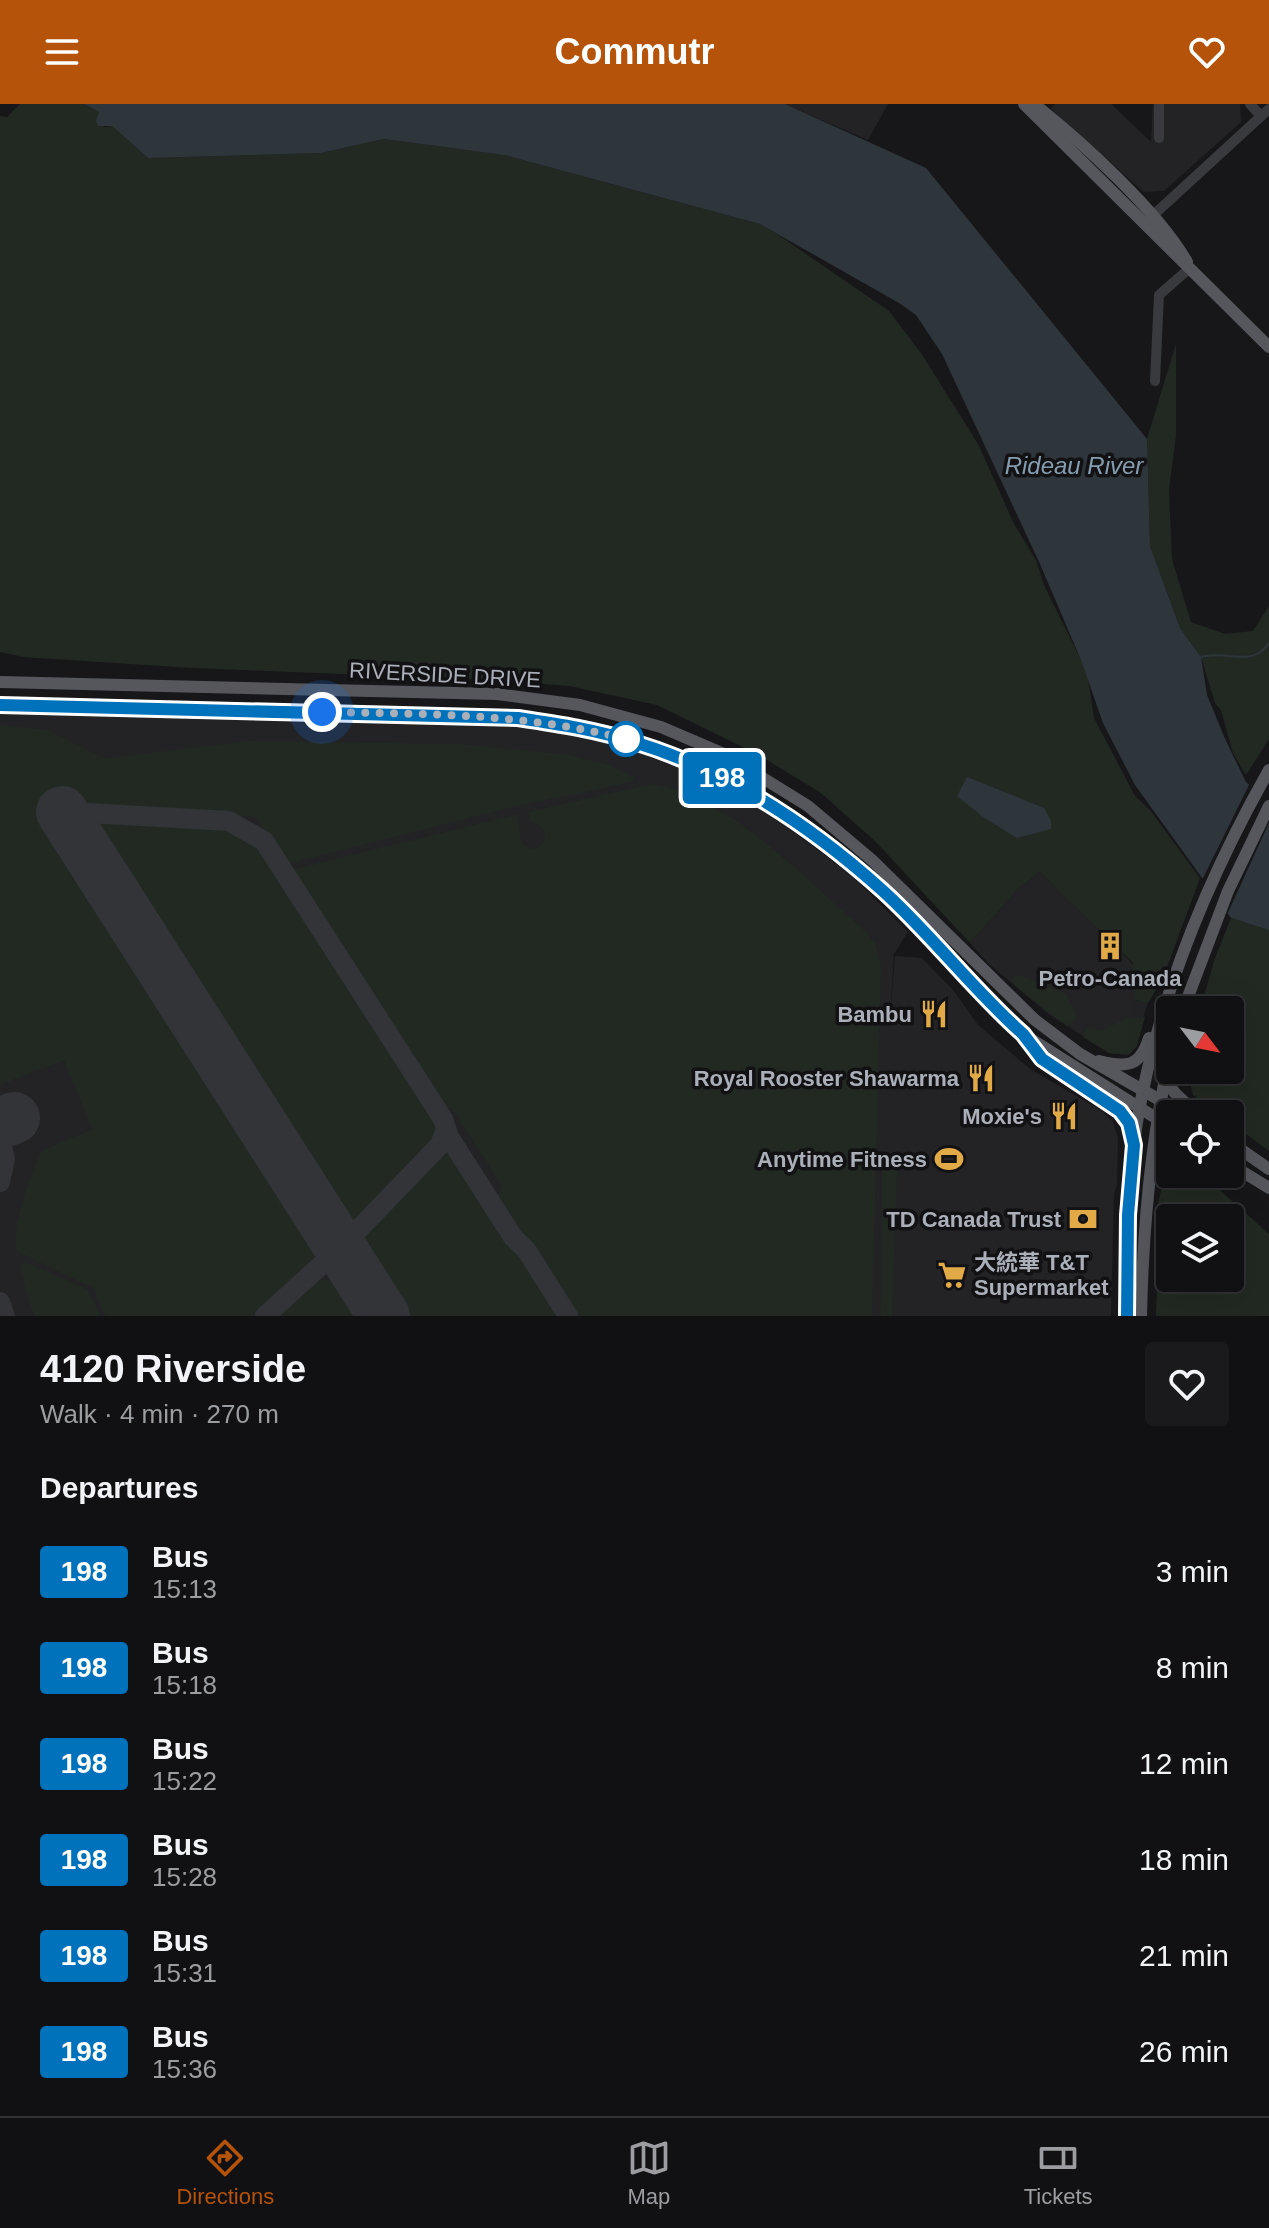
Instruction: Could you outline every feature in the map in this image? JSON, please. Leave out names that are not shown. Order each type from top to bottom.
[{"type":"main road","points":[[1024,104],[1148,221]]},
{"type":"main road","points":[[1034,104],[1056,121],[1148,221],[1172,253],[1269,347]]},
{"type":"main road","name":"RIVERSIDE DRIVE","points":[[0,682],[497,694],[559,701],[634,718],[724,754],[808,806],[872,860],[1035,1020],[1080,1054],[1160,1100]]},
{"type":"main road","name":"RIVERSIDE DRIVE","points":[[0,704],[483,716],[557,723],[618,737],[698,766],[787,817],[882,890],[1023,1034],[1156,1118]]},
{"type":"main road","points":[[1169,996],[1206,896],[1269,770]]},
{"type":"main road","points":[[1188,996],[1246,851],[1269,806]]},
{"type":"main road","points":[[984,995],[996,983]]},
{"type":"main road","points":[[1080,1054],[1113,1064],[1136,1061],[1143,1054],[1156,1021]]},
{"type":"main road","points":[[1023,1034],[1048,1064],[1120,1111],[1129,1123],[1134,1145]]},
{"type":"main road","points":[[1127,1316],[1128,1215],[1134,1145],[1156,1043]]},
{"type":"main road","points":[[1160,1100],[1164,1084]]},
{"type":"main road","points":[[1168,1084],[1182,1100]]},
{"type":"main road","points":[[1141,1316],[1148,1185],[1156,1118]]},
{"type":"main road","points":[[1244,1152],[1269,1169]]},
{"type":"main road","points":[[1148,1185],[1156,1171]]},
{"type":"main road","points":[[1244,1173],[1269,1188]]},
{"type":"street","points":[[1159,104],[1159,138]]},
{"type":"street","points":[[1148,221],[1265,112],[1250,104]]},
{"type":"street","points":[[1155,381],[1159,295],[1190,268]]},
{"type":"shaded area","points":[[20,104],[85,104],[100,112],[104,127],[112,126],[148,158],[321,153],[384,139],[504,155],[760,224],[889,311],[921,353],[978,444],[1014,524],[1036,560],[1044,585],[1081,660],[1088,679],[1094,718],[1135,796],[1150,810],[1200,878],[1163,978],[1148,1003],[1135,1000],[1133,963],[1040,872],[1018,889],[970,943],[876,842],[821,793],[759,755],[657,705],[569,686],[497,680],[192,668],[23,657],[0,652],[0,116],[7,117]]},
{"type":"shaded area","points":[[785,104],[888,104],[868,140]]},
{"type":"shaded area","points":[[1055,104],[1111,104],[1151,142],[1153,104],[1240,104],[1241,122],[1164,191],[1144,192],[1051,109]]},
{"type":"shaded area","points":[[1176,344],[1176,436],[1169,489],[1172,559],[1191,622],[1225,634],[1253,631],[1269,606],[1269,739],[1246,775],[1233,753],[1201,657],[1180,628],[1150,546],[1147,439]]},
{"type":"shaded area","points":[[0,712],[494,722],[558,729],[639,749],[679,764],[734,791],[850,874],[908,932],[894,954],[890,1019],[895,956],[922,958],[953,990],[978,1025],[1030,1069],[1102,1111],[1113,1122],[1118,1138],[1111,1316],[0,1316]]},
{"type":"shaded area","points":[[0,725],[48,730],[109,758],[248,741],[460,744],[570,755],[609,765],[635,778],[631,782],[517,806],[287,864],[256,817],[71,805],[50,820],[319,1240],[310,1268],[254,1316],[105,1316],[93,1288],[17,1251],[19,1216],[40,1154],[92,1129],[64,1060],[0,1085]]},
{"type":"shaded area","points":[[652,784],[680,791],[737,821],[792,865],[875,943],[881,966],[872,1316],[576,1316],[498,1195],[502,1186],[452,1108],[442,1109],[292,870],[518,814],[522,842],[536,849],[544,842],[545,832],[530,820],[528,812]]},
{"type":"shaded area","points":[[97,818],[227,827],[258,845],[428,1107],[437,1138],[353,1224],[344,1228],[340,1223],[87,829]]},
{"type":"shaded area","points":[[1040,872],[1104,932],[1135,967],[1135,1000],[1148,1003],[1132,1052],[1112,1054],[1051,1016],[989,964],[970,943],[1018,889]]},
{"type":"shaded area","points":[[1231,918],[1269,930],[1269,1151],[1244,1132],[1244,1100],[1200,1100],[1193,1095],[1190,1084],[1244,1084],[1244,996],[1204,996]]},
{"type":"shaded area","points":[[1015,976],[1066,994],[1076,1013],[1075,1020],[1067,1026],[1015,986],[1012,981]]},
{"type":"shaded area","points":[[1145,1017],[1137,1046],[1129,1055],[1109,1053],[1083,1037],[1087,1028],[1103,1030],[1128,1018]]},
{"type":"shaded area","points":[[443,1152],[452,1153],[561,1316],[401,1316],[359,1249],[364,1234]]},
{"type":"shaded area","points":[[882,1162],[893,1165],[897,1171],[892,1316],[881,1316]]},
{"type":"shaded area","points":[[1217,1188],[1235,1204],[1158,1204],[1161,1190]]},
{"type":"shaded area","points":[[1244,1212],[1269,1234],[1269,1316],[1156,1316],[1157,1292],[1244,1292]]},
{"type":"shaded area","points":[[27,1263],[87,1289],[100,1316],[34,1316],[20,1269],[22,1264]]},
{"type":"shaded area","points":[[319,1280],[345,1281],[367,1316],[278,1316]]},
{"type":"water","name":"Rideau River","points":[[85,104],[785,104],[926,168],[1147,439],[1150,546],[1180,628],[1201,657],[1207,695],[1225,739],[1246,782],[1269,803],[1269,930],[1231,918],[1135,785],[1103,723],[1081,660],[1040,564],[942,354],[916,315],[899,303],[760,224],[504,155],[384,139],[321,153],[148,158],[112,126],[98,126],[99,112]]},
{"type":"water","points":[[967,777],[1044,808],[1051,821],[1051,829],[1017,838],[983,817],[957,796]]},
{"type":"pier","points":[[1251,781],[1269,797],[1269,823],[1226,917],[1201,882]]},
{"type":"waterway","points":[[1201,657],[1246,657],[1262,651],[1269,643]]},
{"type":"taxiway","points":[[108,882],[78,830],[81,819],[89,813],[229,821],[264,841],[443,1119],[449,1137],[568,1316]]},
{"type":"taxiway","points":[[387,1316],[350,1259],[348,1246],[355,1233],[440,1145],[446,1129]]},
{"type":"taxiway","points":[[0,1138],[5,1159],[0,1182]]},
{"type":"taxiway","points":[[265,1316],[328,1259],[329,1247],[322,1223],[285,1165]]},
{"type":"taxiway","points":[[0,1302],[5,1316]]},
{"type":"runway","points":[[62,812],[384,1316]]},
{"type":"runway","points":[[0,1123],[14,1118]]},
{"type":"bus line","name":"198","points":[[0,705],[518,718],[597,731],[638,743],[680,758],[735,785],[804,829],[882,890],[1023,1034],[1042,1059],[1125,1116],[1134,1145],[1128,1215],[1127,1316]]},
{"type":"place","name":"Petro-Canada","points":[[1110,946]]},
{"type":"place","name":"Bambu","points":[[934,1014]]},
{"type":"place","name":"Royal Rooster Shawarma","points":[[981,1078]]},
{"type":"place","name":"Moxie's","points":[[1064,1116]]},
{"type":"place","name":"Anytime Fitness","points":[[949,1159]]},
{"type":"place","name":"TD Canada Trust","points":[[1083,1219]]},
{"type":"place","name":"大統華 T&T Supermarket","points":[[952,1275]]},
{"type":"route","points":[[322,712],[518,718],[557,723],[626,739]]}]
